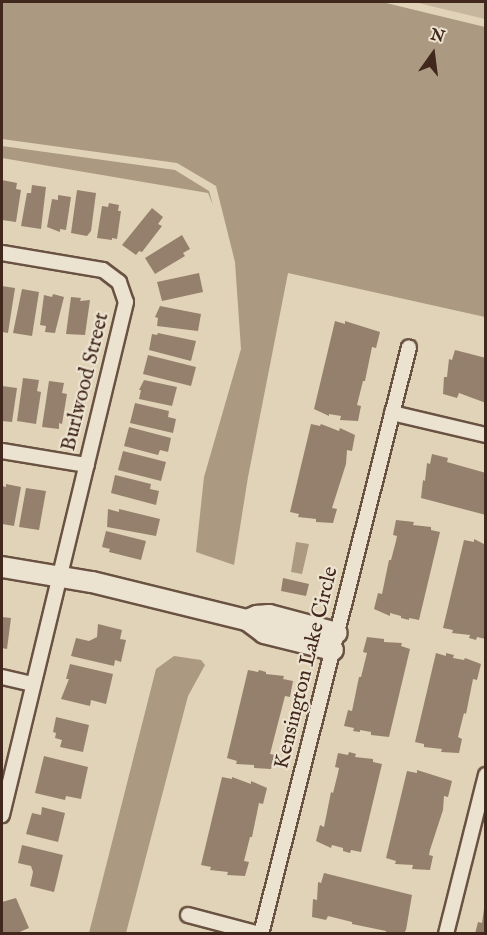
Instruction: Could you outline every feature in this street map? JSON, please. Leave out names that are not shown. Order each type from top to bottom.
[{"type":"street","name":"Burlwood Street","points":[[2,253],[97,268],[112,275],[124,290],[125,313],[61,576],[32,684],[2,814]]},
{"type":"street","name":"Kensington Lake Circle","points":[[188,915],[261,933],[409,347]]},
{"type":"street","points":[[392,413],[486,435]]},
{"type":"street","points":[[2,451],[87,465]]},
{"type":"street","points":[[2,567],[61,576],[247,620],[269,615],[335,642]]},
{"type":"street","points":[[2,677],[32,684]]},
{"type":"street","points":[[446,933],[486,775]]},
{"type":"shaded area","points":[[2,2],[382,2],[485,27],[485,317],[288,273],[248,477],[234,565],[196,552],[204,477],[241,349],[235,262],[216,186],[177,163],[2,139]]},
{"type":"shaded area","points":[[414,2],[485,2],[485,19]]},
{"type":"shaded area","points":[[2,146],[175,170],[209,191],[213,205],[208,193],[2,158]]},
{"type":"shaded area","points":[[296,542],[309,544],[302,574],[291,572]]},
{"type":"shaded area","points":[[174,656],[201,660],[205,665],[188,696],[126,933],[89,933],[156,669]]},
{"type":"building","points":[[2,180],[17,183],[16,189],[21,190],[16,222],[2,220]]},
{"type":"building","points":[[32,185],[46,187],[41,229],[21,226],[27,193],[31,193]]},
{"type":"building","points":[[77,190],[96,193],[91,231],[87,236],[71,233]]},
{"type":"building","points":[[58,195],[71,197],[66,230],[60,229],[60,232],[47,227],[52,199],[58,200]]},
{"type":"building","points":[[109,203],[119,205],[118,211],[121,211],[117,239],[112,238],[112,240],[97,238],[102,206],[108,207]]},
{"type":"building","points":[[152,208],[163,217],[158,224],[162,226],[142,252],[139,251],[136,255],[122,245]]},
{"type":"building","points":[[182,235],[190,249],[183,253],[185,256],[155,274],[145,258]]},
{"type":"building","points":[[199,273],[203,292],[162,301],[157,282]]},
{"type":"building","points":[[2,286],[15,288],[8,333],[2,332]]},
{"type":"building","points":[[22,289],[39,292],[32,336],[13,333]]},
{"type":"building","points":[[53,294],[64,297],[55,333],[45,332],[46,326],[40,325],[44,295],[52,297]]},
{"type":"building","points":[[71,297],[81,298],[80,301],[90,300],[85,335],[66,334]]},
{"type":"building","points":[[160,306],[201,314],[198,331],[157,326],[158,318],[155,317]]},
{"type":"building","points":[[335,321],[345,324],[345,321],[380,332],[376,348],[372,347],[357,405],[361,406],[358,421],[340,420],[341,416],[329,414],[329,416],[314,409]]},
{"type":"building","points":[[158,333],[196,341],[191,361],[149,350],[152,334],[157,335]]},
{"type":"building","points":[[455,350],[486,358],[486,403],[459,393],[457,398],[443,394],[444,377],[447,377],[449,359],[452,360]]},
{"type":"building","points":[[148,355],[196,367],[191,386],[143,374]]},
{"type":"building","points":[[23,378],[39,380],[37,391],[41,392],[36,424],[17,421]]},
{"type":"building","points":[[144,380],[177,387],[172,406],[139,399],[141,390],[139,390]]},
{"type":"building","points":[[49,381],[64,383],[62,393],[67,394],[62,424],[59,423],[59,429],[42,427]]},
{"type":"building","points":[[2,386],[17,388],[12,422],[2,421]]},
{"type":"building","points":[[135,403],[169,411],[168,417],[176,419],[173,433],[130,423]]},
{"type":"building","points":[[311,424],[320,426],[321,424],[339,431],[340,428],[355,435],[352,451],[347,450],[346,464],[332,508],[337,509],[333,523],[316,522],[316,519],[298,517],[299,514],[290,512]]},
{"type":"building","points":[[129,427],[171,438],[168,452],[160,450],[158,455],[124,446]]},
{"type":"building","points":[[123,451],[166,462],[161,481],[118,470]]},
{"type":"building","points":[[432,454],[448,458],[447,462],[486,473],[486,515],[421,498],[427,463],[430,464]]},
{"type":"building","points":[[115,475],[151,484],[150,489],[159,491],[156,505],[111,493]]},
{"type":"building","points":[[6,484],[21,487],[14,526],[2,524],[2,486],[6,487]]},
{"type":"building","points":[[26,488],[46,491],[39,530],[19,527]]},
{"type":"building","points":[[108,509],[119,512],[119,509],[160,519],[156,536],[107,527]]},
{"type":"building","points":[[396,520],[414,522],[413,525],[431,527],[431,530],[440,532],[419,620],[409,618],[409,620],[390,613],[390,616],[374,609],[378,593],[382,594],[389,560],[391,560],[396,541],[397,536],[393,535]]},
{"type":"building","points":[[106,531],[146,541],[141,560],[109,552],[110,549],[102,547]]},
{"type":"building","points":[[474,539],[486,545],[486,639],[477,637],[476,640],[469,638],[470,635],[452,633],[453,630],[443,628],[464,540],[474,542]]},
{"type":"building","points":[[283,578],[309,584],[306,596],[281,591]]},
{"type":"building","points":[[2,617],[11,618],[7,649],[2,648]]},
{"type":"building","points":[[98,624],[122,630],[120,639],[126,640],[121,662],[115,660],[114,666],[71,656],[76,638],[89,641],[97,637]]},
{"type":"building","points":[[367,637],[384,639],[384,642],[402,643],[401,646],[410,649],[389,737],[371,735],[371,732],[360,730],[360,732],[353,731],[354,728],[344,726],[348,710],[352,711],[359,677],[361,677],[367,653],[363,652]]},
{"type":"building","points":[[436,653],[446,656],[446,653],[454,655],[453,658],[464,660],[465,658],[481,664],[477,680],[473,679],[466,714],[464,713],[458,737],[462,739],[459,753],[441,752],[442,749],[424,747],[424,744],[415,742]]},
{"type":"building","points":[[70,664],[113,674],[106,704],[91,700],[90,706],[61,699],[69,679],[66,679]]},
{"type":"building","points":[[248,670],[258,672],[259,670],[266,674],[284,676],[283,679],[293,681],[290,697],[285,696],[270,754],[275,755],[271,769],[236,764],[237,761],[227,758]]},
{"type":"building","points":[[56,717],[89,725],[83,752],[60,747],[62,740],[55,738],[56,733],[53,732]]},
{"type":"building","points":[[349,752],[356,754],[355,757],[373,759],[373,762],[382,764],[361,852],[351,850],[350,853],[343,851],[343,848],[332,845],[331,848],[316,841],[320,825],[324,827],[331,792],[333,793],[338,773],[339,768],[335,767],[338,753],[348,755]]},
{"type":"building","points":[[44,756],[88,767],[81,799],[66,796],[65,800],[35,793]]},
{"type":"building","points":[[417,770],[452,781],[448,797],[444,796],[443,810],[430,850],[429,855],[433,856],[430,870],[412,869],[413,865],[395,864],[396,861],[386,858],[407,771],[417,773]]},
{"type":"building","points":[[222,777],[232,779],[232,777],[251,784],[251,781],[267,788],[263,804],[259,803],[244,861],[249,862],[245,876],[227,875],[228,872],[210,870],[211,867],[201,865]]},
{"type":"building","points":[[42,807],[65,813],[58,842],[26,834],[32,813],[41,815]]},
{"type":"building","points":[[22,845],[63,855],[54,892],[30,886],[33,872],[31,866],[18,863]]},
{"type":"building","points":[[324,873],[412,895],[406,930],[403,934],[386,934],[386,931],[328,916],[326,920],[312,917],[313,899],[317,900],[318,882],[321,883]]},
{"type":"building","points":[[16,898],[29,928],[15,934],[2,934],[2,902]]},
{"type":"building","points":[[484,909],[486,934],[475,934],[478,922],[482,923]]}]
